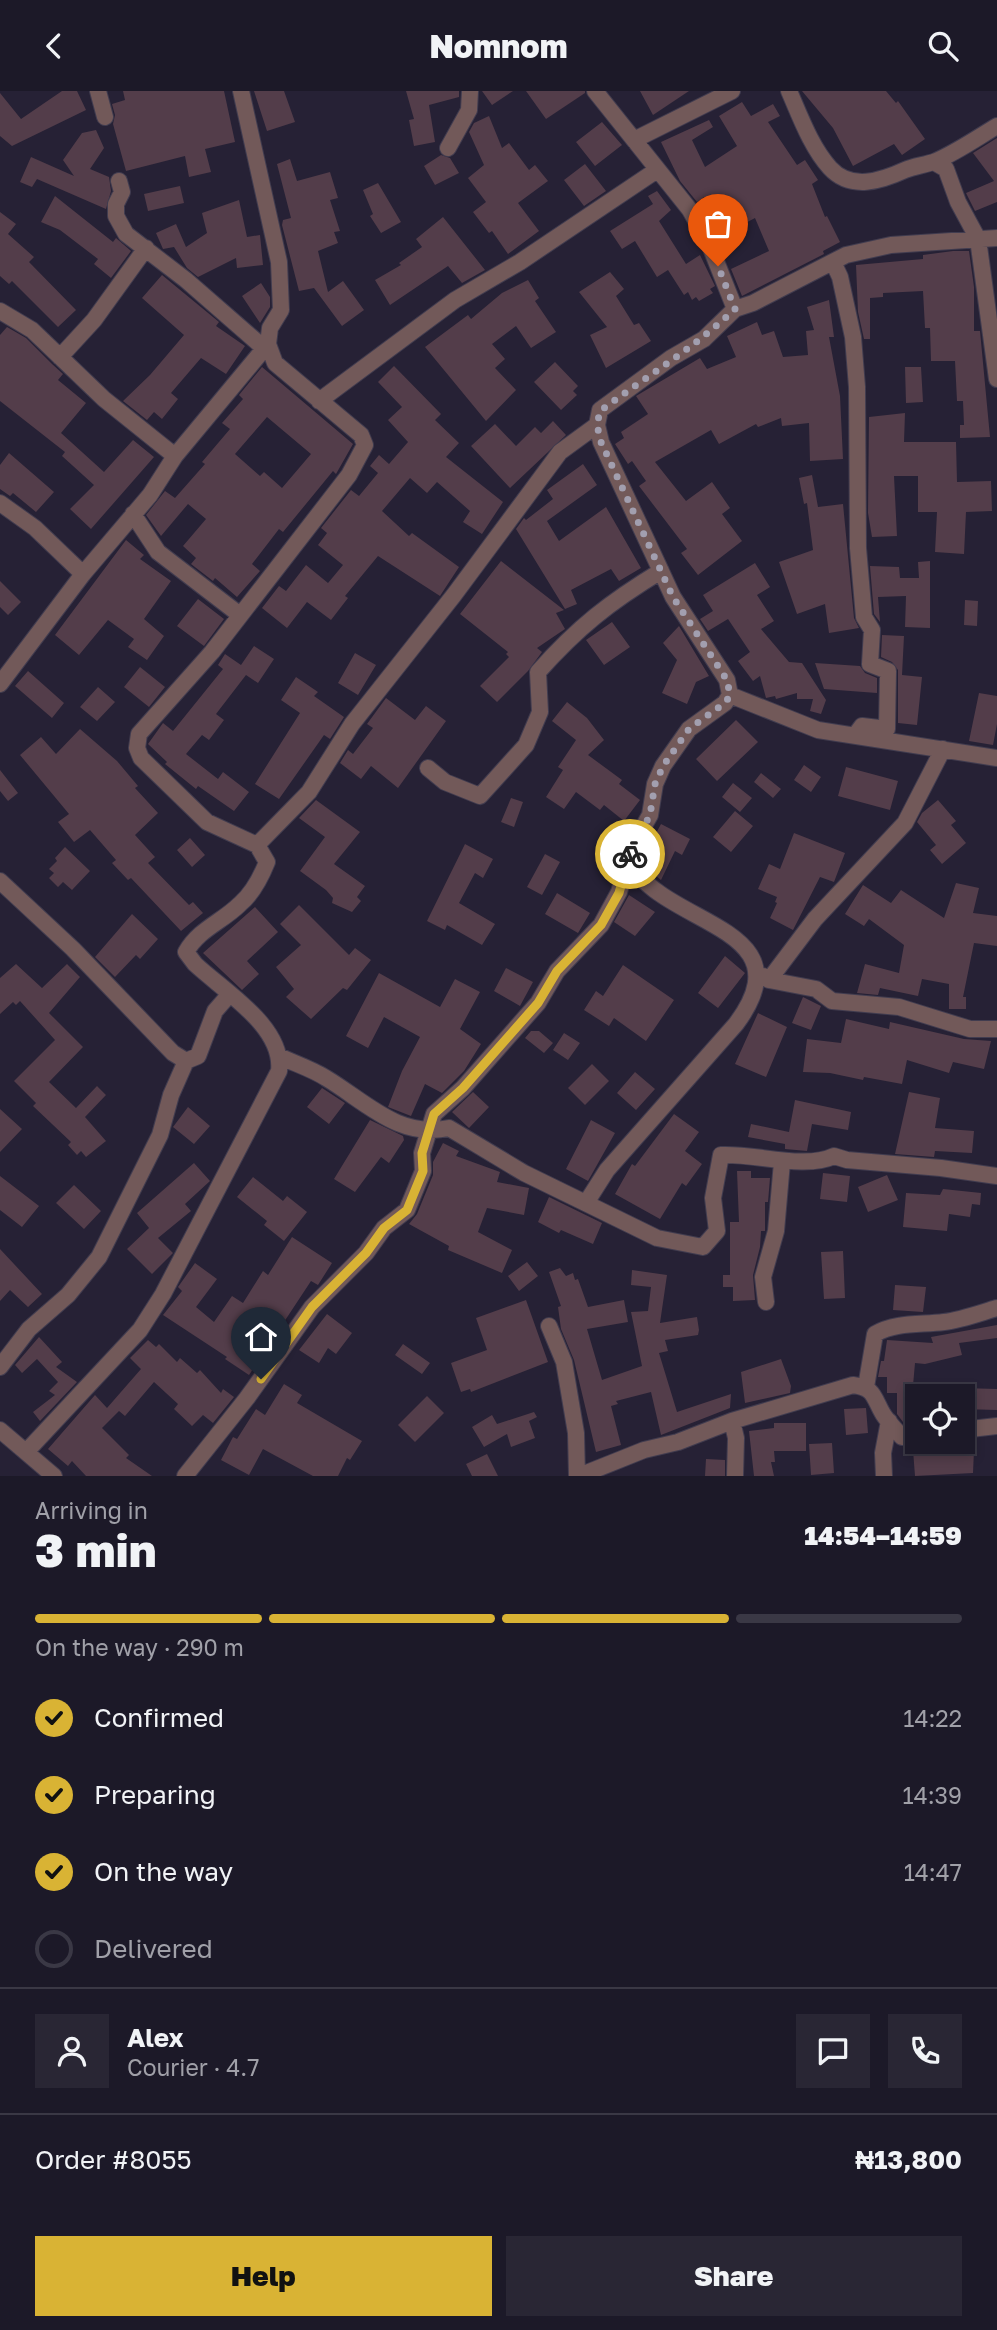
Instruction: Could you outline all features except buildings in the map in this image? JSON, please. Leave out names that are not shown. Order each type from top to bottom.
[{"type":"street","points":[[98,91],[105,117]]},
{"type":"street","points":[[0,684],[83,574],[150,495],[175,456],[266,346],[270,328],[281,310],[279,262],[241,91]]},
{"type":"street","points":[[448,148],[469,110],[470,91]]},
{"type":"street","points":[[595,91],[690,210],[710,246],[735,309]]},
{"type":"street","points":[[634,140],[732,91]]},
{"type":"street","points":[[789,91],[807,131],[830,169],[849,180],[868,183],[892,178],[905,170],[934,162],[997,126]]},
{"type":"street","points":[[934,162],[946,169],[958,202],[978,239],[997,379]]},
{"type":"street","points":[[319,401],[456,300],[520,262],[657,170]]},
{"type":"street","points":[[26,1452],[140,1330],[163,1294],[279,1071],[281,1058],[270,1032],[186,952],[194,938],[241,904],[260,880],[267,862],[257,845],[207,822],[156,773],[137,748],[139,734],[160,713],[240,615],[363,453],[365,445],[361,435],[275,363],[266,346],[126,234],[116,216],[116,204],[122,191],[119,181]]},
{"type":"street","points":[[185,1476],[254,1389],[312,1307],[366,1253],[384,1228],[407,1210],[423,1171],[422,1153],[434,1114],[463,1088],[538,1003],[557,971],[601,925],[619,893],[626,864],[650,815],[655,784],[663,766],[689,729],[726,702],[730,695],[727,680],[673,597],[601,442],[597,425],[600,411],[671,358],[704,339],[735,309],[753,303],[846,255],[891,245],[997,238]]},
{"type":"street","points":[[60,357],[94,320],[146,248]]},
{"type":"street","points":[[833,262],[840,277],[853,337],[857,387],[858,548],[864,617],[872,631],[870,664],[888,671],[887,729],[862,726],[856,734]]},
{"type":"street","points":[[0,311],[32,330],[104,399],[175,456]]},
{"type":"street","points":[[257,845],[309,792],[352,724],[454,595],[560,452],[597,425]]},
{"type":"street","points":[[0,503],[35,528],[83,574]]},
{"type":"street","points":[[133,514],[158,552],[240,615]]},
{"type":"street","points":[[428,768],[444,782],[480,796],[526,745],[540,712],[538,672],[573,633],[608,603],[662,571]]},
{"type":"street","points":[[730,695],[818,730],[997,758]]},
{"type":"street","points":[[586,1203],[607,1170],[688,1081],[753,1002],[762,975],[905,823],[943,749]]},
{"type":"street","points":[[626,864],[659,893],[724,929],[743,944],[762,975],[816,989],[832,1001],[899,1007],[933,1020],[970,1029],[997,1029]]},
{"type":"street","points":[[0,881],[73,949],[173,1053],[187,1061]]},
{"type":"street","points":[[0,1367],[29,1329],[68,1295],[99,1257],[160,1135],[171,1095],[187,1061],[198,1056],[215,1011],[229,995]]},
{"type":"street","points":[[281,1058],[325,1077],[396,1123],[428,1133],[449,1128],[524,1173],[657,1238],[703,1247],[717,1231],[713,1198],[721,1155],[745,1153],[782,1162],[824,1161],[834,1156],[847,1160],[997,1176]]},
{"type":"street","points":[[766,1302],[763,1277],[776,1231],[782,1162]]},
{"type":"street","points":[[866,1387],[875,1334],[891,1325],[904,1327],[922,1322],[944,1322],[997,1308]]},
{"type":"street","points":[[549,1326],[564,1362],[576,1433],[579,1476],[644,1450],[678,1442],[732,1421],[853,1385],[866,1387],[875,1394],[889,1421],[902,1437],[905,1437]]},
{"type":"street","points":[[732,1421],[736,1438],[736,1476]]},
{"type":"street","points":[[884,1476],[883,1453],[889,1421]]},
{"type":"street","points":[[975,1429],[997,1426]]},
{"type":"street","points":[[0,1430],[54,1476]]},
{"type":"way so far","points":[[630,854],[650,815],[655,784],[663,766],[689,729],[700,718],[726,702],[730,695],[727,680],[673,597],[601,442],[597,425],[600,411],[671,358],[704,339],[735,309],[718,266]]},
{"type":"route","points":[[261,1379],[312,1307],[339,1276],[366,1253],[384,1228],[407,1210],[423,1171],[422,1153],[434,1114],[463,1088],[506,1036],[538,1003],[557,971],[574,950],[601,925],[619,893],[630,854]]}]
